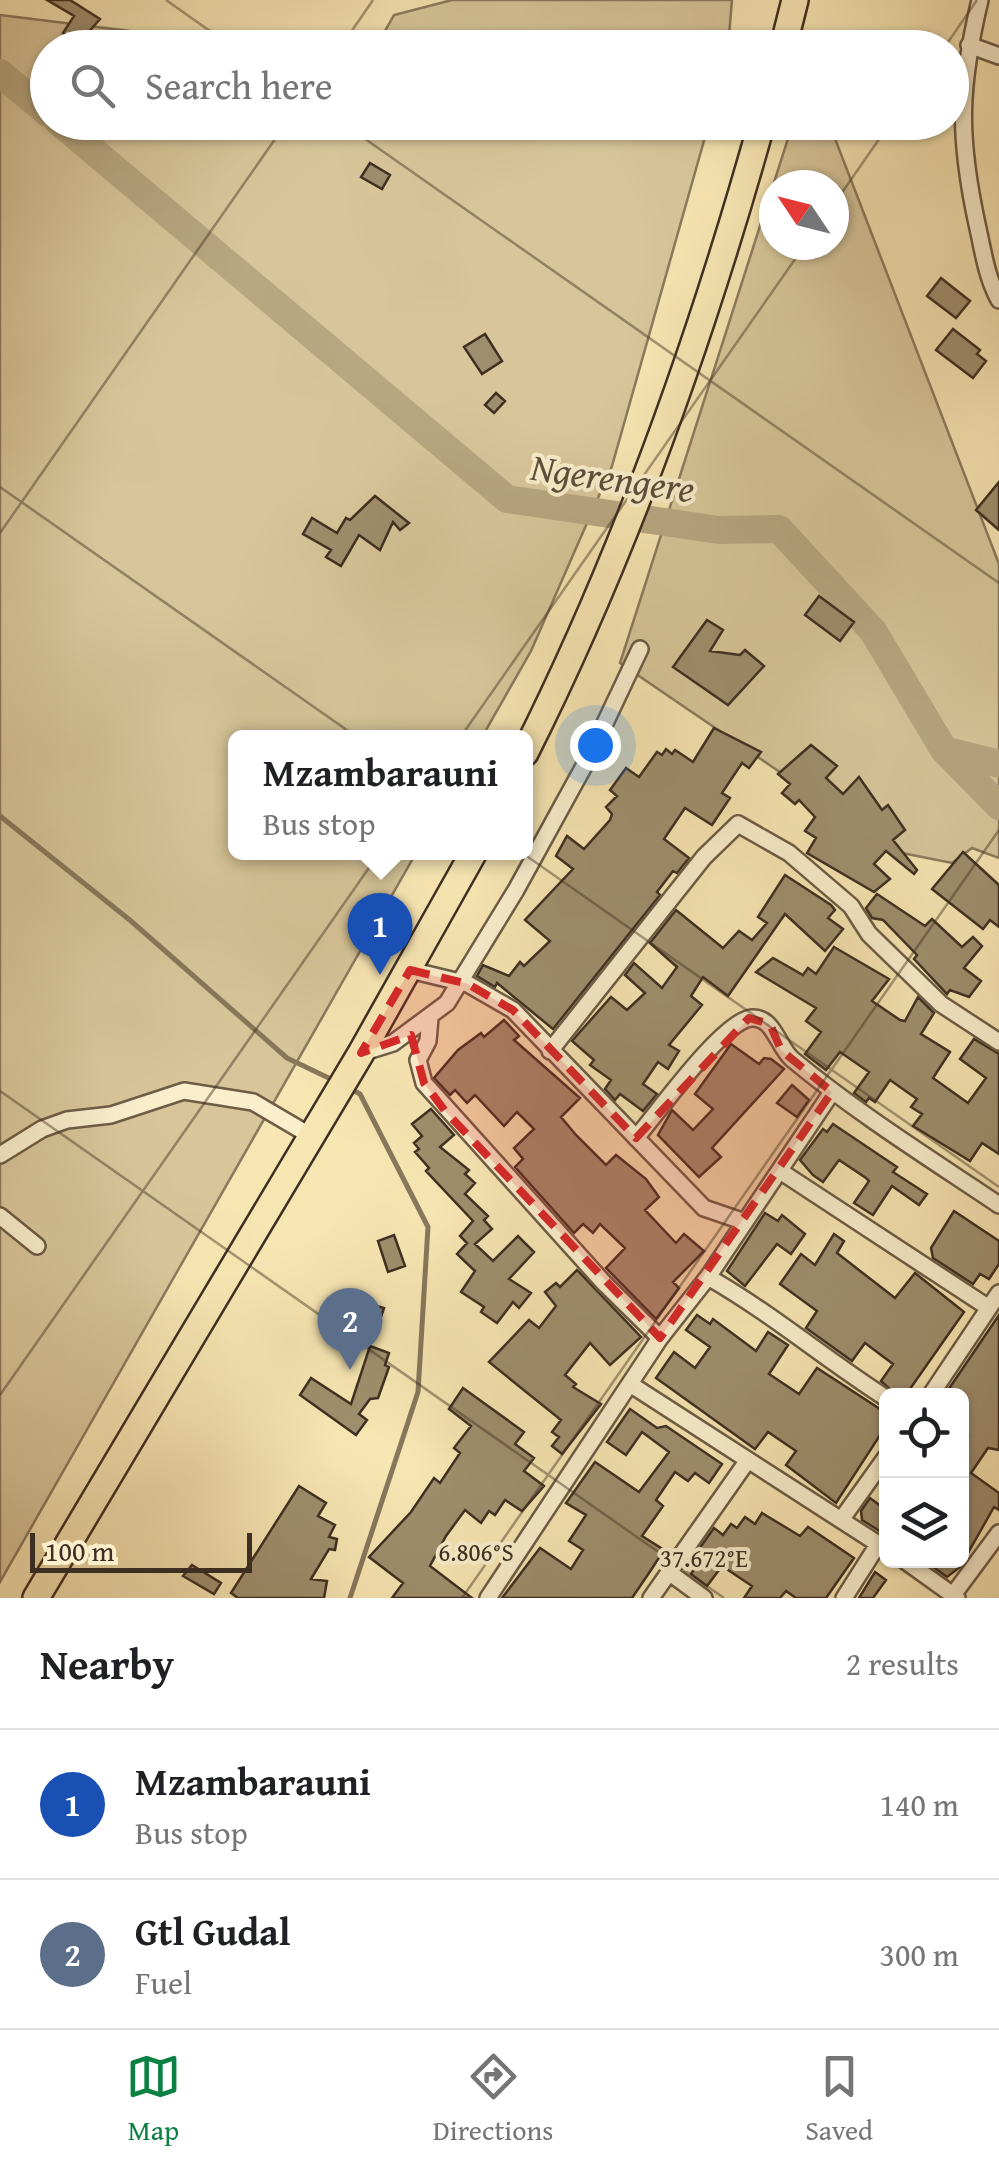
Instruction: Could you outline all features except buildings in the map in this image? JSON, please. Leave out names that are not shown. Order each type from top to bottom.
[{"type":"highway","points":[[788,30],[795,0]]},
{"type":"highway","points":[[533,737],[614,566],[634,514],[722,263],[757,140]]},
{"type":"highway","points":[[36,1598],[410,970],[470,860]]},
{"type":"street","points":[[980,0],[969,45],[999,56]]},
{"type":"street","points":[[961,140],[981,247],[999,300]]},
{"type":"street","points":[[533,860],[589,757],[640,649]]},
{"type":"street","points":[[550,1051],[704,856],[738,824],[790,853],[851,906],[870,934],[941,1004],[999,1042]]},
{"type":"street","points":[[356,1061],[393,1043],[447,1003],[533,860]]},
{"type":"street","points":[[410,970],[481,990],[513,1010],[704,1208],[745,1222]]},
{"type":"street","points":[[430,1018],[428,1041],[418,1060],[424,1083],[604,1282],[660,1338]]},
{"type":"street","points":[[636,1138],[722,1037],[749,1018],[770,1024],[782,1050],[832,1092],[999,1206]]},
{"type":"street","points":[[1,1152],[67,1120],[111,1115],[184,1091],[253,1102],[311,1136]]},
{"type":"street","points":[[491,1597],[660,1338],[708,1277],[832,1092]]},
{"type":"street","points":[[780,1171],[988,1308]]},
{"type":"street","points":[[0,1216],[37,1246]]},
{"type":"street","points":[[708,1277],[768,1312],[821,1357],[879,1394]]},
{"type":"street","points":[[935,1388],[999,1293]]},
{"type":"street","points":[[630,1384],[879,1544]]},
{"type":"street","points":[[651,1598],[748,1460]]},
{"type":"street","points":[[840,1520],[879,1467]]},
{"type":"street","points":[[915,1568],[955,1596],[999,1533]]},
{"type":"street","points":[[844,1598],[879,1550]]},
{"type":"street","points":[[670,1573],[704,1598]]},
{"type":"highlighted area","points":[[410,970],[468,984],[513,1010],[636,1138],[749,1018],[770,1024],[781,1050],[832,1092],[660,1338],[445,1111],[424,1083],[411,1035],[361,1053]]},
{"type":"shaded area","points":[[452,0],[732,0],[729,30],[386,30],[394,15]]},
{"type":"shaded area","points":[[0,15],[122,30],[30,30],[30,140],[704,140],[612,466],[531,651],[486,730],[228,730],[228,860],[412,860],[0,1582]]},
{"type":"shaded area","points":[[788,140],[836,140],[847,170],[778,170]]},
{"type":"shaded area","points":[[849,175],[999,564],[999,858],[972,848],[952,863],[897,852],[620,663],[759,229],[759,260],[849,260]]},
{"type":"waterway","name":"Ngerengere","points":[[0,73],[30,98]]},
{"type":"waterway","name":"Ngerengere","points":[[80,140],[507,499],[719,530],[779,529],[873,631],[944,750],[999,764]]},
{"type":"waterway","points":[[944,750],[999,806]]},
{"type":"waterway","points":[[0,816],[131,921],[287,1058],[337,1082]]},
{"type":"waterway","points":[[350,1598],[418,1392],[428,1227],[360,1094],[351,1089]]},
{"type":"place","name":"Mzambarauni","points":[[380,975]]},
{"type":"place","name":"Gtl Gudal","points":[[350,1370]]}]
